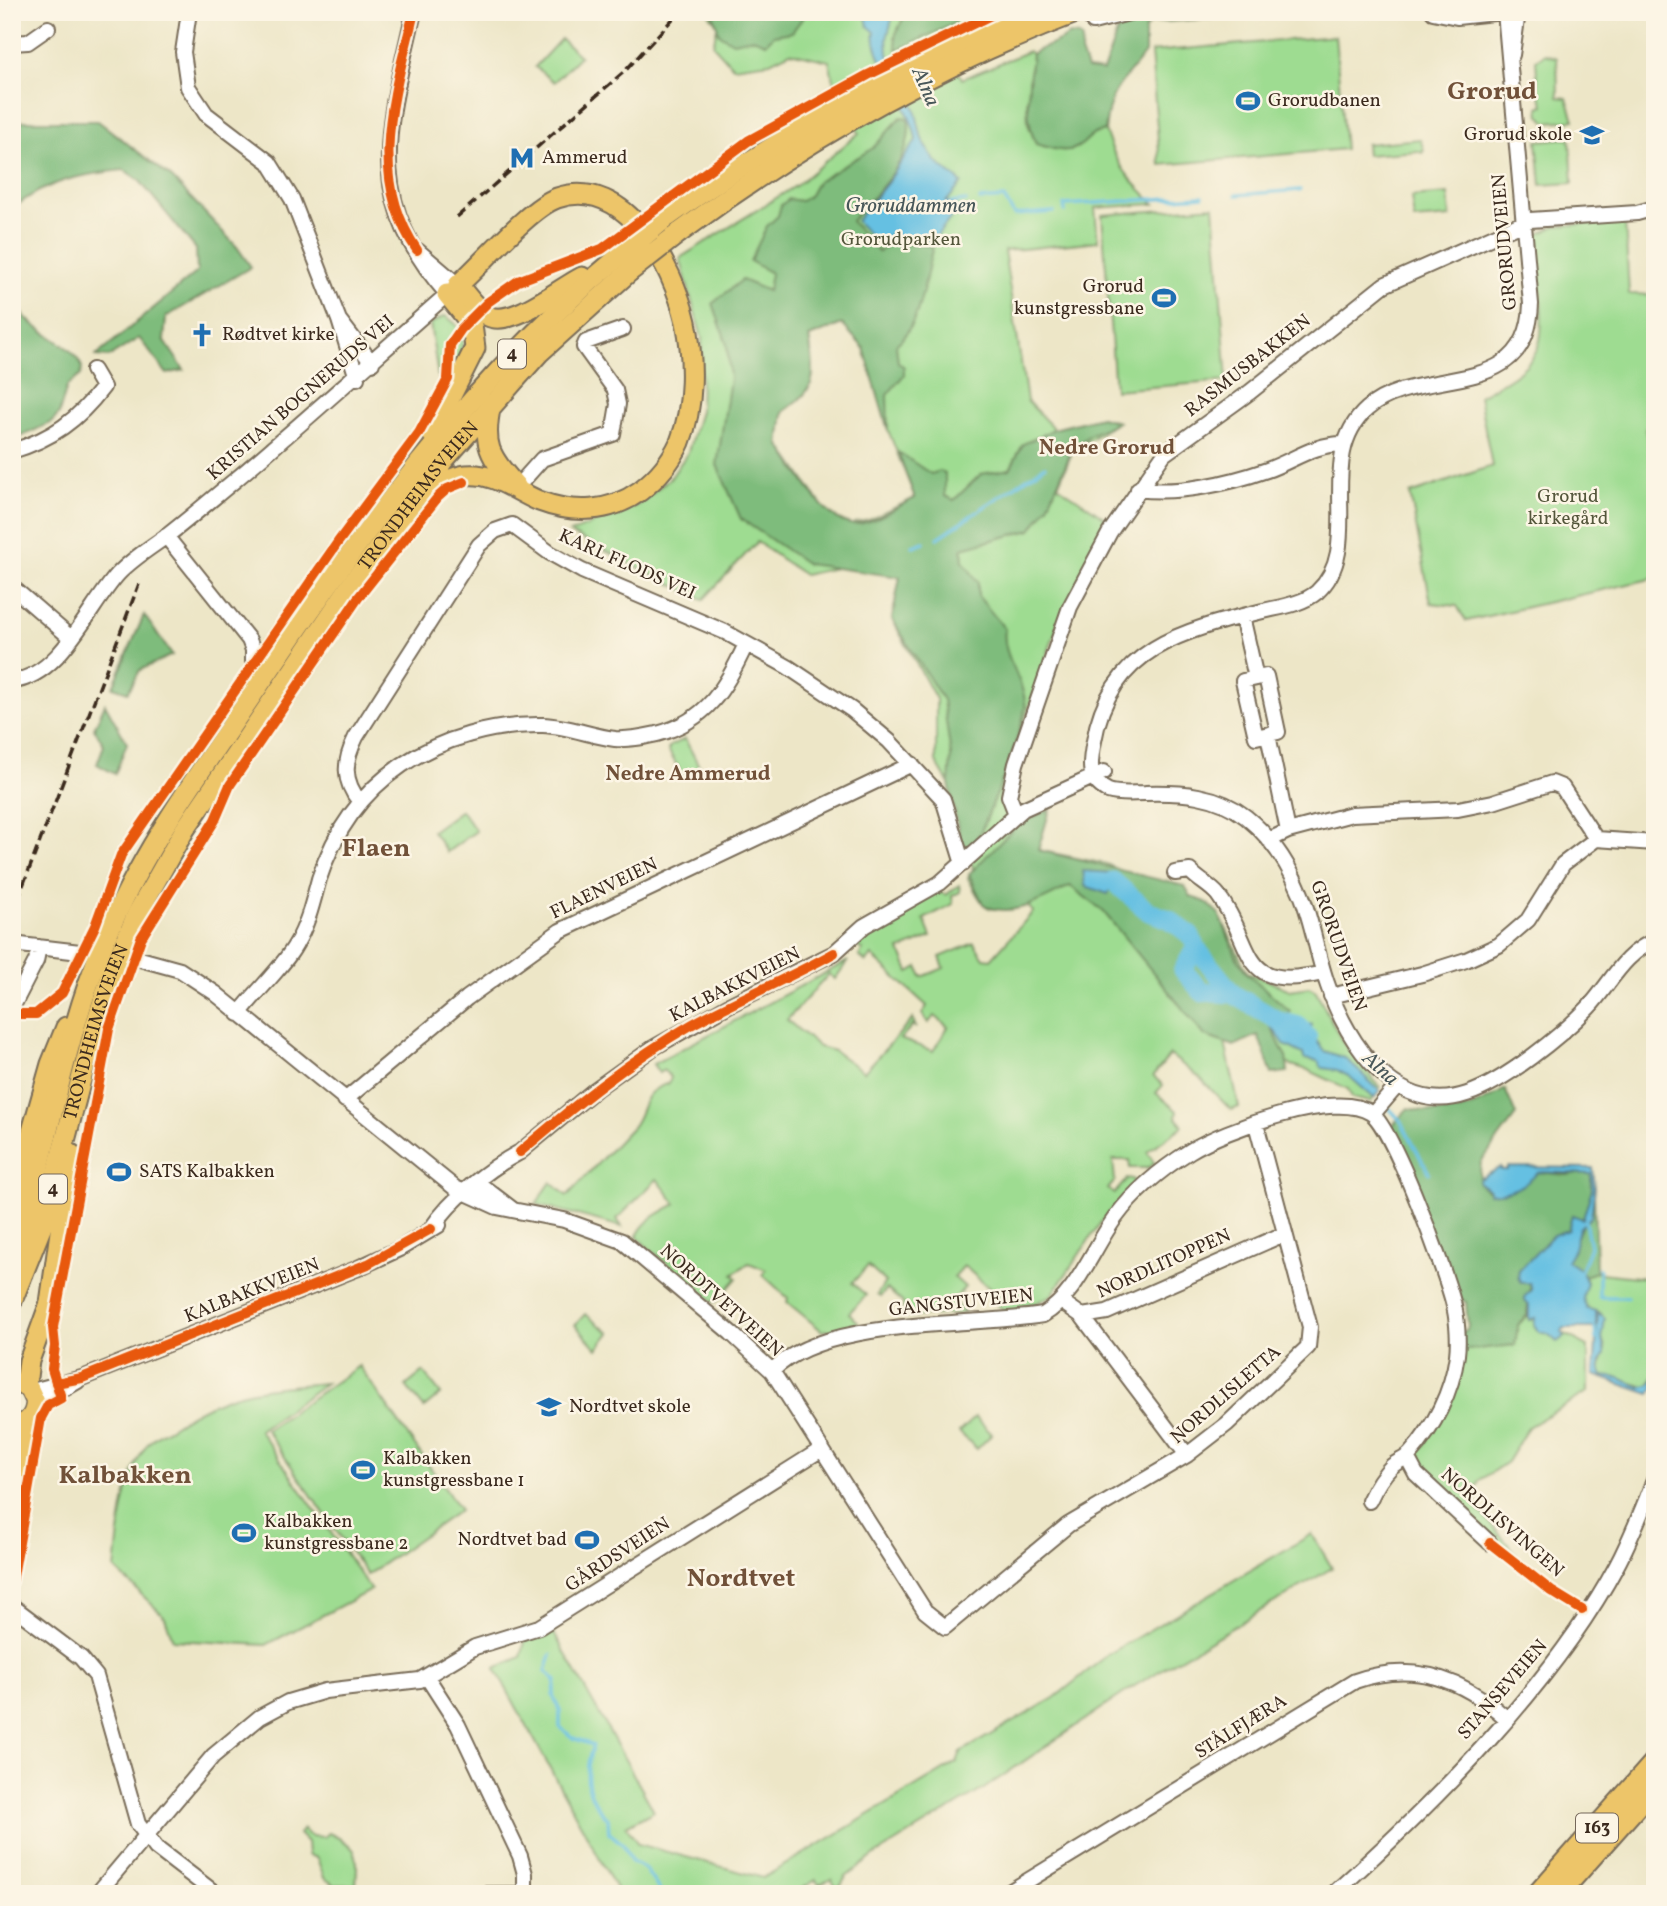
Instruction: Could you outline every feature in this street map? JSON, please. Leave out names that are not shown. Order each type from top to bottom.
[{"type":"highway","name":"TRONDHEIMSVEIEN","points":[[12,1257],[26,1218],[86,993],[120,906],[157,838],[336,572],[424,455],[500,366],[561,306],[673,225],[748,160],[951,57],[1033,12]]},
{"type":"highway","name":"TRONDHEIMSVEIEN","points":[[951,57],[1085,17]]},
{"type":"highway","points":[[415,498],[464,475],[486,476],[517,487],[538,500],[574,509],[592,510],[629,499],[657,476],[680,441],[686,418],[691,382],[686,323],[666,269],[649,240],[613,202],[581,192],[554,200],[537,210],[452,289]]},
{"type":"highway","name":"TRONDHEIMSVEIEN","points":[[12,1301],[44,1221],[112,974],[157,876],[185,829],[314,639],[415,498],[492,403],[556,337],[620,263]]},
{"type":"highway","points":[[452,289],[485,315],[503,318],[530,308],[620,263]]},
{"type":"highway","points":[[424,455],[475,348],[472,325],[452,289]]},
{"type":"highway","points":[[492,403],[487,445],[495,462],[517,487]]},
{"type":"highway","points":[[12,1202],[58,1044],[86,993]]},
{"type":"highway","points":[[24,1401],[29,1361],[50,1303],[69,1179],[73,1109]]},
{"type":"highway","name":"163","points":[[1537,1894],[1655,1761]]},
{"type":"highway","name":"163","points":[[1559,1894],[1655,1786]]},
{"type":"main road","points":[[12,1484],[20,1464],[24,1401]]},
{"type":"street","points":[[189,12],[183,52],[188,87],[206,114],[269,162],[292,198],[339,320],[357,378]]},
{"type":"street","points":[[414,12],[393,108],[386,157],[396,209],[429,273],[452,289]]},
{"type":"street","points":[[1085,17],[1133,12]]},
{"type":"street","points":[[1433,12],[1457,17],[1502,12]]},
{"type":"street","name":"GRORUDVEIEN","points":[[1502,12],[1511,60],[1531,314],[1526,334],[1516,352],[1487,371],[1401,392],[1378,401],[1356,421],[1344,444],[1337,554],[1328,579],[1318,591],[1305,600],[1180,633],[1138,660],[1109,699],[1090,764],[1098,774],[1098,785],[1114,793],[1184,794],[1212,799],[1244,816],[1269,840],[1301,893],[1331,996],[1360,1048],[1384,1101],[1417,1096],[1442,1099],[1481,1089],[1552,1040],[1588,1007],[1631,956],[1655,941]]},
{"type":"street","name":"GRORUDVEIEN","points":[[1511,60],[1518,12]]},
{"type":"street","points":[[12,43],[28,42],[48,28]]},
{"type":"street","name":"RASMUSBAKKEN","points":[[1016,814],[1010,804],[1010,788],[1054,648],[1076,595],[1138,489],[1164,454],[1250,391],[1384,285],[1539,218],[1637,213],[1655,208]]},
{"type":"street","name":"KRISTIAN BOGNERUDS VEI","points":[[12,681],[34,674],[72,638],[120,572],[357,378],[452,289]]},
{"type":"street","points":[[339,320],[372,363]]},
{"type":"street","points":[[517,487],[542,459],[613,434],[618,404],[615,390],[584,347],[586,342],[623,329]]},
{"type":"street","points":[[12,451],[52,436],[83,412],[103,387],[93,370]]},
{"type":"street","points":[[1138,489],[1158,492],[1250,474],[1277,466],[1312,448],[1344,444]]},
{"type":"street","name":"KARL FLODS VEI","points":[[360,802],[350,790],[346,772],[346,760],[356,737],[479,545],[501,527],[516,526],[541,548],[582,571],[700,619],[798,673],[852,710],[912,764],[943,799],[968,859]]},
{"type":"street","points":[[166,536],[249,640],[253,650],[253,666]]},
{"type":"street","points":[[12,587],[72,638]]},
{"type":"street","points":[[1242,616],[1256,678]]},
{"type":"street","points":[[239,1014],[297,943],[329,853],[360,802],[379,782],[404,764],[463,735],[541,725],[628,739],[673,730],[696,719],[716,699],[732,678],[746,644]]},
{"type":"street","points":[[1266,676],[1278,732],[1256,737],[1243,681],[1256,678],[1266,676]]},
{"type":"street","points":[[1268,735],[1287,831]]},
{"type":"street","name":"FLAENVEIEN","points":[[345,1100],[467,998],[559,931],[912,764]]},
{"type":"street","points":[[1016,814],[1041,799],[1098,774]]},
{"type":"street","points":[[1269,840],[1287,831],[1352,814],[1458,808],[1488,803],[1552,783],[1562,787],[1596,839]]},
{"type":"street","name":"KALBAKKVEIEN","points":[[24,1401],[66,1391],[82,1378],[368,1264],[431,1229],[440,1215],[511,1167],[520,1152],[596,1089],[653,1048],[729,1005],[834,953],[864,926],[934,887],[1016,814]]},
{"type":"street","points":[[1331,996],[1422,974],[1466,960],[1499,945],[1528,920],[1563,864],[1596,839],[1655,843]]},
{"type":"street","points":[[1175,873],[1190,871],[1203,886],[1215,892],[1250,958],[1265,973],[1287,979],[1323,972]]},
{"type":"street","points":[[12,944],[80,952]]},
{"type":"street","points":[[12,1007],[33,969],[39,947]]},
{"type":"street","name":"NORDTVETVEIEN","points":[[140,959],[180,971],[239,1014],[345,1100],[476,1191],[513,1210],[591,1228],[622,1241],[657,1268],[772,1371],[925,1611],[945,1627]]},
{"type":"street","points":[[1369,1501],[1380,1479],[1394,1464],[1407,1457],[1430,1429],[1450,1384],[1457,1356],[1454,1304],[1393,1146],[1384,1101]]},
{"type":"street","name":"GANGSTUVEIEN","points":[[772,1371],[783,1360],[818,1344],[898,1328],[1043,1315],[1061,1301],[1114,1220],[1133,1197],[1190,1151],[1256,1124],[1334,1106],[1384,1101]]},
{"type":"street","name":"NORDLISLETTA","points":[[945,1627],[1068,1525],[1187,1455],[1227,1424],[1310,1343],[1310,1327],[1256,1124]]},
{"type":"street","name":"NORDLITOPPEN","points":[[1061,1301],[1082,1316],[1125,1305],[1284,1234]]},
{"type":"street","points":[[1082,1316],[1187,1455]]},
{"type":"street","name":"GÅRDSVEIEN","points":[[97,1894],[226,1742],[273,1709],[325,1691],[407,1683],[427,1677],[475,1647],[526,1632],[562,1615],[822,1449]]},
{"type":"street","name":"NORDLISVINGEN","points":[[1407,1457],[1416,1474],[1490,1543]]},
{"type":"street","name":"STANSEVEIEN","points":[[1333,1894],[1413,1818],[1551,1667],[1617,1564],[1655,1478]]},
{"type":"street","points":[[12,1606],[81,1658],[96,1676],[135,1816],[145,1836],[168,1858],[216,1894]]},
{"type":"street","name":"STÅLFJÆRA","points":[[1006,1894],[1355,1681],[1396,1672],[1434,1675],[1469,1688],[1506,1718]]},
{"type":"street","points":[[427,1677],[458,1725],[520,1856],[525,1874],[525,1894]]},
{"type":"street","points":[[488,1894],[519,1894]]},
{"type":"green space","name":"Grorudparken","points":[[707,12],[987,12],[940,34],[962,79],[1029,51],[1032,54],[1027,104],[1028,124],[1036,144],[1071,150],[1094,134],[1105,131],[1114,154],[1125,171],[1155,204],[1095,208],[1098,241],[1004,251],[1027,401],[1054,429],[1101,417],[1118,422],[1073,450],[1058,486],[1110,521],[1060,619],[1030,703],[1000,802],[1018,824],[1050,809],[1038,850],[1106,864],[1219,914],[1247,972],[1290,990],[1309,987],[1316,991],[1343,1043],[1380,1087],[1371,1102],[1352,1098],[1348,1089],[1308,1070],[1275,1060],[1258,1035],[1207,1037],[1225,1043],[1239,1107],[1231,1110],[1201,1079],[1170,1055],[1153,1076],[1163,1085],[1156,1093],[1177,1111],[1176,1117],[1183,1126],[1147,1152],[1155,1164],[1147,1168],[1130,1168],[1129,1160],[1113,1160],[1115,1181],[1108,1189],[1114,1194],[1127,1179],[1133,1179],[1135,1183],[1101,1222],[1052,1295],[1023,1310],[1005,1311],[994,1302],[996,1294],[964,1266],[954,1277],[965,1287],[953,1301],[965,1313],[903,1317],[903,1303],[887,1289],[880,1297],[877,1295],[885,1282],[868,1266],[852,1283],[866,1295],[849,1313],[858,1322],[856,1327],[822,1331],[787,1302],[788,1298],[763,1275],[766,1270],[749,1263],[733,1274],[737,1278],[717,1301],[712,1302],[644,1244],[637,1236],[644,1225],[676,1204],[657,1179],[617,1219],[622,1227],[536,1204],[551,1182],[567,1196],[633,1126],[648,1096],[669,1083],[671,1077],[663,1070],[659,1073],[653,1064],[848,961],[835,979],[829,974],[787,1020],[819,1047],[834,1051],[864,1072],[913,1019],[916,1028],[913,1025],[900,1039],[933,1051],[948,1027],[935,1016],[928,1023],[922,1014],[927,1006],[872,956],[866,962],[859,956],[863,950],[855,945],[876,927],[937,891],[946,895],[959,885],[960,892],[952,896],[953,904],[924,919],[931,937],[900,950],[909,972],[918,967],[922,977],[944,968],[940,957],[974,943],[984,958],[991,959],[1033,912],[1028,906],[991,909],[981,901],[968,878],[973,869],[969,849],[949,784],[936,762],[936,699],[892,619],[900,577],[852,565],[855,523],[869,520],[915,498],[888,430],[864,348],[842,324],[809,337],[813,363],[812,381],[803,395],[783,412],[779,443],[828,514],[850,524],[845,566],[804,575],[757,542],[703,600],[570,533],[640,504],[672,476],[688,452],[700,411],[702,338],[680,258],[797,185],[859,133],[835,88],[829,61],[790,52],[770,62],[733,67],[713,45],[718,24]]},
{"type":"green space","points":[[713,12],[807,12],[792,32],[774,35],[766,43],[753,38],[733,42],[719,34]]},
{"type":"green space","points":[[906,12],[957,12],[954,24],[897,50],[895,36]]},
{"type":"green space","points":[[1212,12],[1215,18],[1151,23],[1145,29],[1145,53],[1113,96],[1105,131],[1094,134],[1071,150],[1036,144],[1028,111],[1032,54],[1069,35],[1079,36],[1087,69],[1103,71],[1117,32],[1125,20],[1150,13]]},
{"type":"green space","name":"Grorudbanen","points":[[1335,36],[1345,149],[1160,165],[1151,52]]},
{"type":"green space","points":[[561,39],[580,56],[554,82],[535,67]]},
{"type":"green space","points":[[1545,54],[1557,58],[1558,97],[1567,98],[1574,120],[1546,122],[1540,115],[1539,107],[1544,105],[1538,91],[1536,60]]},
{"type":"green space","points":[[901,117],[908,118],[909,133],[900,161],[882,187],[851,221],[879,252],[889,243],[933,246],[917,313],[905,336],[896,345],[898,362],[904,367],[904,375],[887,395],[888,430],[864,348],[842,324],[809,337],[813,363],[812,381],[803,395],[783,412],[779,444],[810,490],[829,512],[840,520],[858,524],[883,515],[915,498],[898,452],[931,474],[940,471],[945,473],[945,496],[954,500],[981,474],[1010,469],[1023,444],[1054,429],[1101,417],[1118,422],[1089,435],[1072,450],[1048,506],[1031,530],[962,548],[963,561],[978,582],[978,596],[1005,629],[1006,648],[1025,701],[1013,751],[995,799],[972,848],[961,844],[949,784],[951,756],[943,700],[892,619],[900,577],[807,564],[741,519],[717,465],[730,379],[727,345],[713,303],[742,280],[768,291],[771,273],[750,261],[767,226],[778,216],[781,205],[789,199],[801,201],[810,195],[817,182],[873,148]]},
{"type":"green space","points":[[12,121],[98,121],[172,178],[237,247],[251,267],[166,317],[164,340],[184,370],[167,374],[139,338],[109,357],[96,356],[197,272],[196,249],[139,180],[124,170],[65,180],[38,191],[12,209]]},
{"type":"green space","points":[[1570,138],[1573,183],[1541,185],[1537,141]]},
{"type":"green space","points":[[1420,139],[1424,150],[1422,153],[1418,151],[1367,155],[1366,144]]},
{"type":"green space","points":[[1448,194],[1450,217],[1414,220],[1411,197]]},
{"type":"green space","name":"Grorud kunstgressbane","points":[[1214,206],[1227,381],[1115,390],[1102,215]]},
{"type":"green space","name":"Grorud kirkegård","points":[[1625,221],[1629,294],[1655,295],[1655,427],[1645,429],[1655,470],[1655,578],[1466,621],[1457,606],[1431,603],[1410,494],[1492,466],[1479,396],[1522,369],[1530,361],[1539,344],[1541,307],[1535,236],[1555,226]]},
{"type":"green space","points":[[12,294],[26,318],[68,349],[82,367],[81,375],[67,386],[59,414],[52,422],[12,441]]},
{"type":"green space","points":[[445,316],[459,328],[463,342],[453,374],[438,376],[430,324]]},
{"type":"green space","points":[[144,615],[172,655],[140,670],[128,692],[113,687]]},
{"type":"green space","points":[[105,704],[127,743],[115,774],[97,764],[104,745],[94,728]]},
{"type":"green space","points":[[685,739],[700,768],[684,778],[668,750],[670,746]]},
{"type":"green space","points":[[1050,809],[1038,850],[1185,886],[1191,897],[1206,902],[1219,914],[1237,958],[1247,973],[1290,1011],[1287,1017],[1271,1027],[1286,1057],[1288,1072],[1272,1074],[1258,1035],[1234,1046],[1205,1036],[1102,910],[1070,886],[1016,909],[993,909],[983,904],[969,874],[1019,823]]},
{"type":"green space","points":[[461,810],[476,831],[447,852],[432,831]]},
{"type":"green space","points":[[1505,1089],[1516,1115],[1481,1162],[1479,1183],[1490,1192],[1538,1172],[1567,1175],[1590,1171],[1592,1189],[1583,1220],[1572,1215],[1568,1230],[1553,1235],[1519,1271],[1521,1282],[1530,1283],[1530,1291],[1527,1315],[1518,1325],[1515,1345],[1460,1351],[1460,1335],[1468,1327],[1466,1302],[1455,1297],[1390,1128],[1408,1108],[1435,1112],[1459,1110],[1481,1103]]},
{"type":"green space","points":[[1594,1195],[1596,1272],[1585,1276],[1567,1261]]},
{"type":"green space","points":[[1591,1272],[1655,1279],[1655,1376],[1647,1387],[1603,1376],[1600,1371],[1605,1348],[1602,1339],[1602,1315],[1584,1305],[1581,1298],[1587,1283],[1585,1276]]},
{"type":"green space","points":[[585,1314],[610,1333],[597,1349],[575,1325]]},
{"type":"green space","points":[[1527,1315],[1529,1320],[1535,1318],[1534,1325],[1539,1332],[1565,1334],[1588,1346],[1588,1392],[1528,1427],[1507,1462],[1480,1480],[1475,1489],[1474,1500],[1478,1509],[1516,1554],[1515,1558],[1446,1500],[1414,1460],[1450,1405],[1460,1351],[1518,1325]]},
{"type":"green space","name":"Kalbakken kunstgressbane 1","points":[[359,1366],[460,1510],[367,1575],[266,1430]]},
{"type":"green space","points":[[423,1372],[441,1394],[424,1408],[406,1386]]},
{"type":"green space","points":[[326,1383],[259,1430],[371,1590],[266,1645],[173,1640],[165,1617],[115,1569],[127,1488],[139,1458],[155,1437],[211,1404],[246,1392]]},
{"type":"green space","points":[[975,1417],[992,1434],[977,1449],[959,1432]]},
{"type":"green space","points":[[1312,1534],[1332,1568],[1136,1685],[985,1788],[875,1855],[846,1877],[838,1890],[831,1879],[819,1885],[816,1880],[793,1894],[619,1894],[495,1668],[521,1657],[525,1641],[551,1628],[654,1811],[626,1826],[638,1844],[763,1878],[957,1762],[961,1752],[1054,1698],[1109,1654]]},
{"type":"green space","points":[[303,1829],[310,1836],[324,1837],[329,1833],[352,1848],[357,1858],[356,1885],[335,1885],[324,1878],[317,1858],[308,1855],[307,1842],[299,1834]]},
{"type":"water","name":"Groruddammen","points":[[865,12],[894,12],[887,38],[888,54],[915,109],[922,139],[935,161],[962,183],[946,202],[950,202],[949,205],[955,204],[956,211],[932,242],[910,242],[891,233],[879,245],[856,221],[888,182],[916,140],[907,113],[878,54],[875,32],[868,26]]},
{"type":"water","points":[[1083,871],[1116,873],[1108,894],[1085,886]]},
{"type":"water","points":[[1303,1019],[1308,1025],[1312,1024],[1310,1032],[1324,1051],[1345,1058],[1380,1091],[1374,1098],[1350,1077],[1337,1070],[1322,1068],[1318,1061],[1304,1059],[1303,1054],[1285,1045],[1273,1029]]},
{"type":"water","points":[[1501,1167],[1501,1170],[1508,1170],[1508,1167],[1593,1168],[1595,1188],[1591,1217],[1579,1228],[1574,1249],[1567,1261],[1581,1270],[1587,1283],[1583,1298],[1587,1309],[1596,1311],[1596,1328],[1564,1328],[1562,1332],[1565,1336],[1557,1342],[1548,1334],[1539,1332],[1534,1325],[1535,1318],[1529,1320],[1529,1305],[1524,1301],[1524,1297],[1532,1290],[1530,1283],[1521,1283],[1518,1277],[1519,1271],[1553,1235],[1568,1230],[1572,1215],[1583,1219],[1592,1189],[1591,1174],[1538,1172],[1516,1188],[1503,1193],[1489,1193],[1490,1190],[1479,1183],[1479,1179]]},
{"type":"water","points":[[1598,1313],[1605,1319],[1602,1339],[1605,1354],[1601,1364],[1603,1376],[1620,1378],[1640,1387],[1651,1384],[1655,1376],[1655,1386],[1650,1394],[1594,1375]]},
{"type":"waterway","points":[[1236,195],[1300,190]]},
{"type":"waterway","points":[[1065,211],[1064,205],[1203,196]]},
{"type":"waterway","points":[[980,200],[1004,198],[1014,215],[1054,212]]},
{"type":"waterway","points":[[950,203],[966,201]]},
{"type":"waterway","points":[[938,538],[1045,466]]},
{"type":"waterway","points":[[913,546],[924,542]]},
{"type":"waterway","name":"Alna","points":[[1113,881],[1149,912],[1169,919],[1190,935],[1200,953],[1233,994],[1279,1021],[1299,1026],[1308,1038]]},
{"type":"waterway","points":[[1196,947],[1183,970],[1202,992],[1233,994]]},
{"type":"waterway","name":"Alna","points":[[1387,1106],[1400,1120],[1429,1173]]},
{"type":"waterway","points":[[1581,1270],[1590,1247],[1585,1221]]},
{"type":"waterway","points":[[1599,1269],[1599,1297],[1628,1297]]},
{"type":"waterway","points":[[1595,1328],[1596,1339]]},
{"type":"waterway","points":[[551,1655],[546,1671],[556,1681],[553,1696],[560,1710],[560,1727],[573,1738],[593,1745],[588,1765],[588,1784],[595,1802],[608,1818],[609,1833],[623,1844],[632,1862],[645,1869],[662,1894]]},
{"type":"tunnel","points":[[80,952],[140,959]]},
{"type":"railway","points":[[457,217],[626,70],[679,12]]},
{"type":"railway","points":[[12,914],[139,584]]},
{"type":"cycle path","points":[[414,12],[393,103],[389,164],[392,193],[401,222],[417,250]]},
{"type":"cycle path","points":[[12,1014],[36,1014],[62,993],[95,926],[121,855],[338,542],[419,433],[448,379],[450,345],[461,329],[488,302],[518,281],[602,249],[748,141],[868,75],[997,12]]},
{"type":"cycle path","points":[[12,1582],[41,1418],[48,1405],[61,1398],[52,1369],[55,1346],[53,1327],[109,1029],[141,938],[215,820],[230,785],[358,598],[438,497],[447,489],[464,482]]},
{"type":"cycle path","points":[[520,1152],[602,1085],[668,1039],[834,953]]},
{"type":"cycle path","points":[[56,1383],[82,1378],[368,1264],[431,1229]]},
{"type":"cycle path","points":[[1490,1543],[1551,1591],[1582,1610]]},
{"type":"place","name":"Grorudbanen","points":[[1248,101]]},
{"type":"place","name":"Grorud skole","points":[[1592,135]]},
{"type":"place","name":"Ammerud","points":[[522,158]]},
{"type":"place","name":"Grorud kunstgressbane","points":[[1164,298]]},
{"type":"place","name":"Rødtvet kirke","points":[[202,335]]},
{"type":"place","name":"SATS Kalbakken","points":[[119,1172]]},
{"type":"place","name":"Nordtvet skole","points":[[549,1407]]},
{"type":"place","name":"Kalbakken kunstgressbane 1","points":[[363,1470]]},
{"type":"place","name":"Kalbakken kunstgressbane 2","points":[[244,1533]]},
{"type":"place","name":"Nordtvet bad","points":[[587,1540]]},
{"type":"district","name":"Grorud","points":[[1492,92]]},
{"type":"district","name":"Nedre Grorud","points":[[1107,448]]},
{"type":"district","name":"Nedre Ammerud","points":[[688,774]]},
{"type":"district","name":"Flaen","points":[[376,849]]},
{"type":"district","name":"Kalbakken","points":[[125,1476]]},
{"type":"district","name":"Nordtvet","points":[[741,1579]]}]
